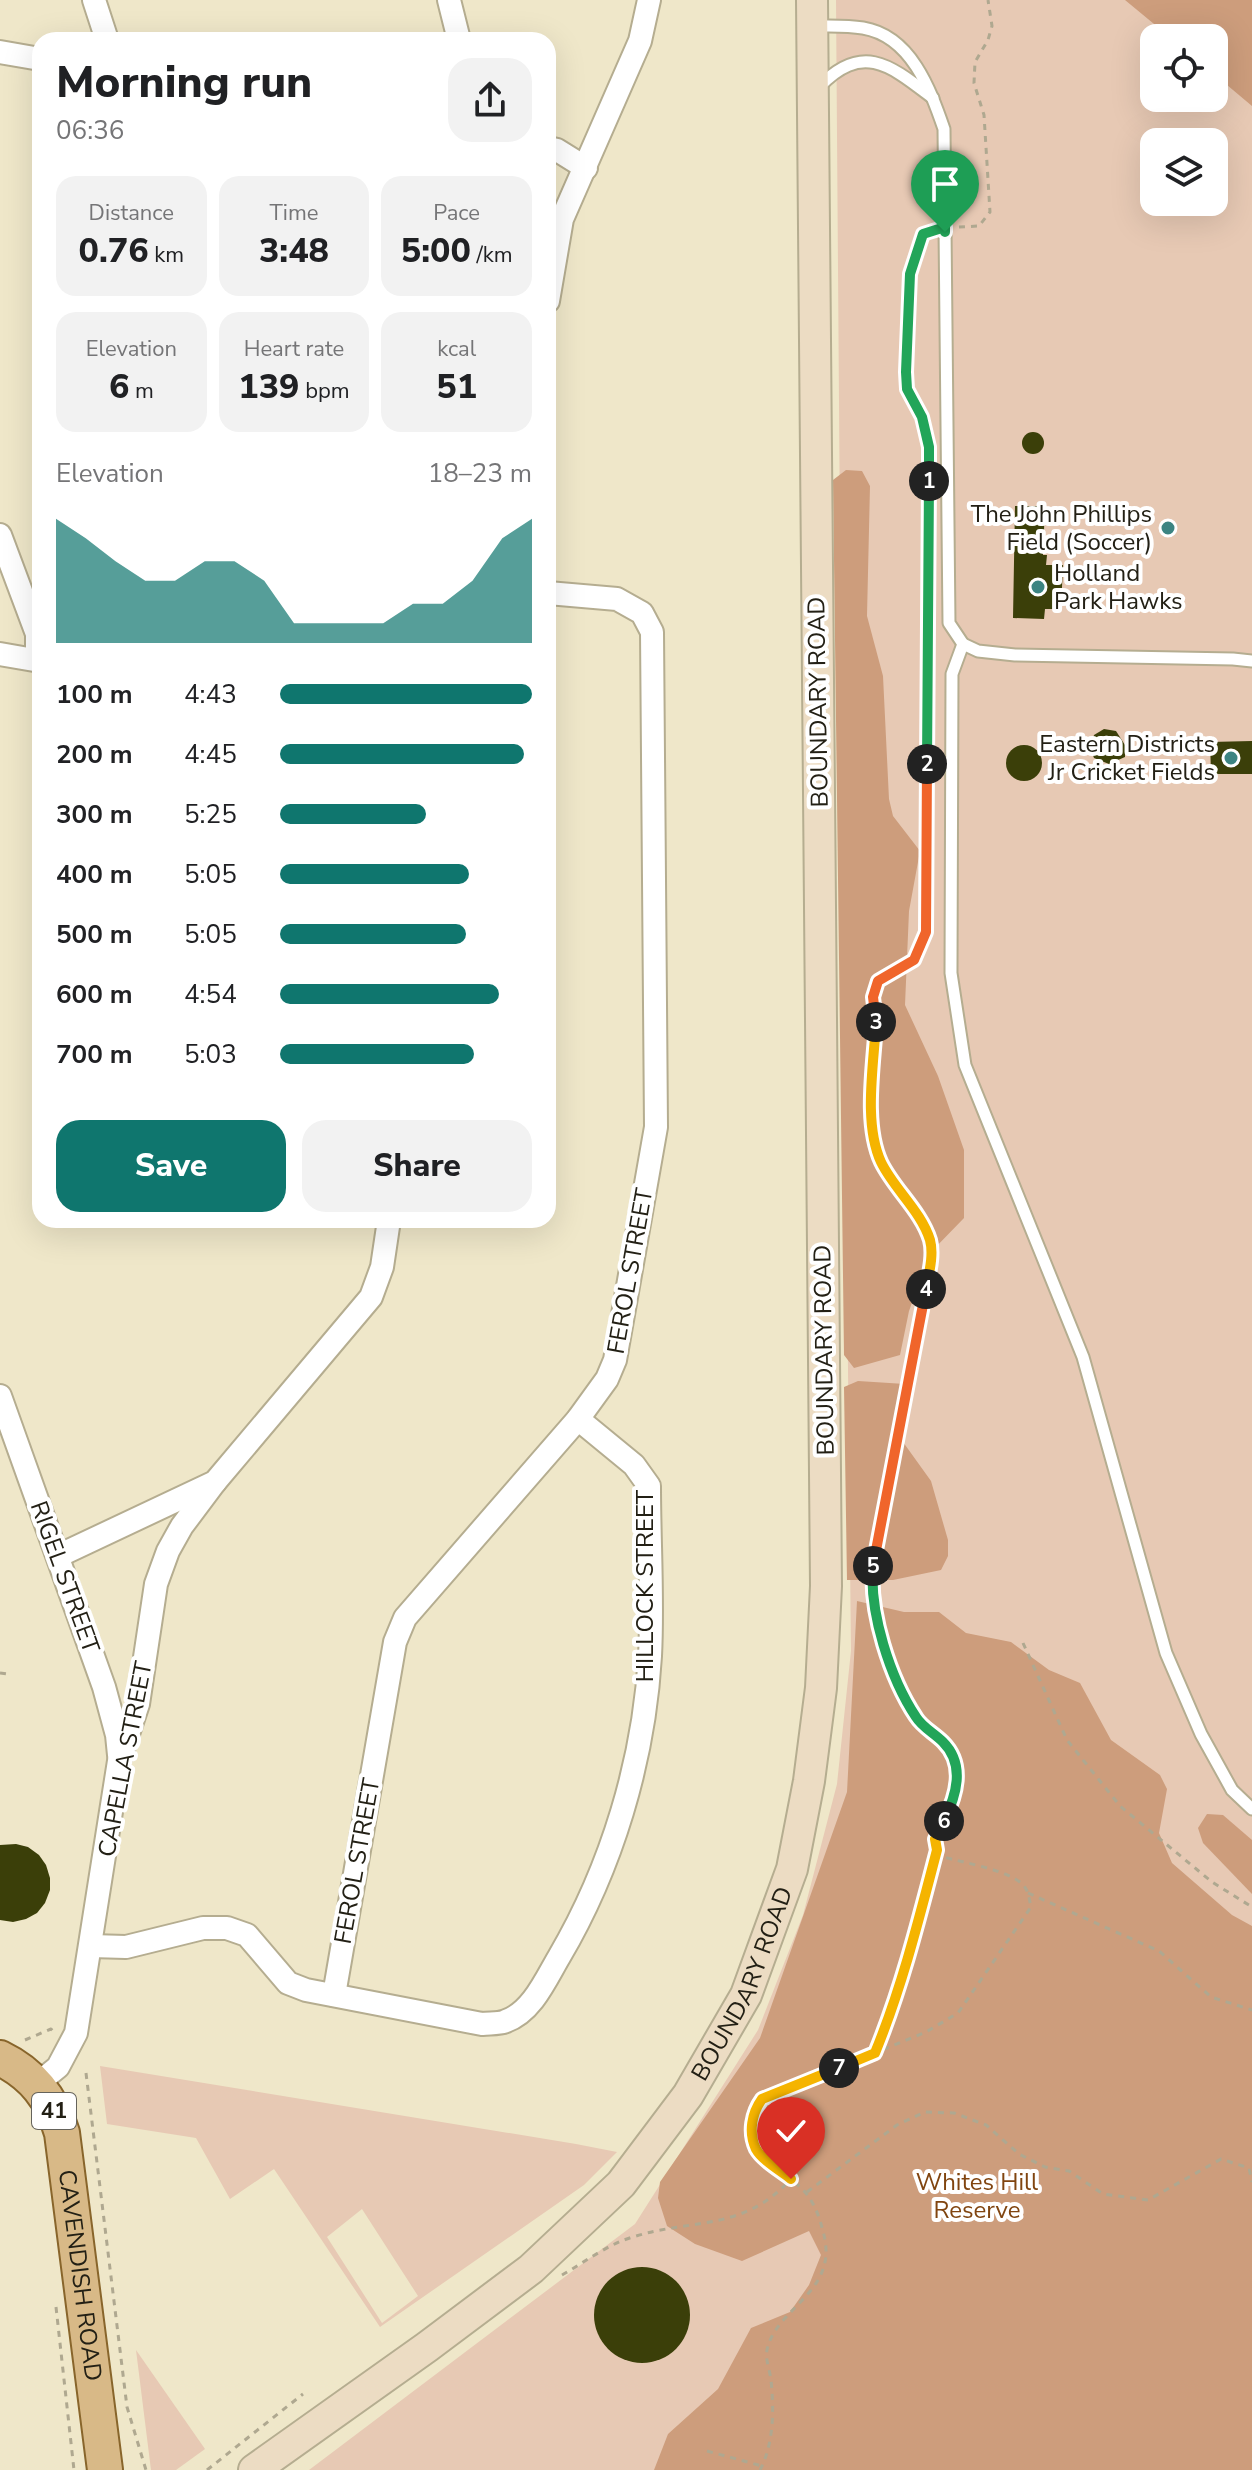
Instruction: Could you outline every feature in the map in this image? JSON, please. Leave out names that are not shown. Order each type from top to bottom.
[{"type":"main road","name":"BOUNDARY ROAD","points":[[254,2470],[531,2269],[621,2184],[688,2095],[746,1995],[792,1869],[809,1781],[821,1688],[826,1586],[812,13]]},
{"type":"main road","name":"CAVENDISH ROAD","points":[[10,2050],[19,2068],[37,2084],[59,2122],[66,2153],[87,2344],[105,2470]]},
{"type":"street","points":[[94,0],[104,32]]},
{"type":"street","points":[[449,0],[457,32]]},
{"type":"street","points":[[556,254],[562,219],[640,41],[649,0]]},
{"type":"street","points":[[0,52],[32,58]]},
{"type":"street","points":[[556,150],[586,168]]},
{"type":"street","points":[[0,535],[32,621]]},
{"type":"street","name":"FEROL STREET","points":[[334,1995],[395,1642],[405,1618],[578,1419],[607,1379],[615,1360],[656,1127],[652,632],[642,613],[617,599],[556,594]]},
{"type":"street","points":[[0,654],[32,659]]},
{"type":"street","name":"CAPELLA STREET","points":[[37,2084],[58,2067],[76,2033],[119,1761],[138,1704],[156,1584],[168,1551],[182,1526],[215,1482],[371,1297],[382,1267],[388,1228]]},
{"type":"street","name":"RIGEL STREET","points":[[0,1396],[104,1687],[117,1735],[119,1761]]},
{"type":"street","name":"HILLOCK STREET","points":[[91,1946],[126,1947],[203,1928],[227,1928],[247,1935],[288,1983],[306,1990],[482,2024],[506,2022],[523,2010],[538,1993],[578,1924],[608,1853],[629,1787],[642,1722],[650,1641],[649,1486],[634,1465],[578,1419]]},
{"type":"street","name":"CAPELLA STREET","points":[[58,1556],[215,1482]]},
{"type":"lane","points":[[812,13],[885,36],[906,54],[925,78],[944,129],[949,623],[963,644],[978,651],[1015,655],[1252,661]]},
{"type":"lane","points":[[813,93],[833,72],[851,62],[871,60],[889,67],[933,99]]},
{"type":"lane","points":[[963,644],[952,674],[951,973],[965,1065],[1083,1357],[1166,1653],[1207,1745],[1232,1790],[1252,1809]]},
{"type":"path","points":[[875,2053],[902,1979],[937,1850],[935,1839],[956,1796],[957,1773],[952,1753],[944,1742],[917,1720],[903,1693],[876,1622],[872,1595],[872,1568],[932,1257],[930,1241],[921,1222],[881,1161],[871,1125],[877,1014],[873,997],[878,981],[914,960],[926,932],[929,447],[922,417],[907,389],[910,274],[923,234],[945,227],[979,226],[990,212],[984,115],[974,83],[975,62],[992,26],[988,0]]},
{"type":"path","points":[[1023,1643],[1067,1740],[1120,1806],[1212,1882],[1252,1907]]},
{"type":"path","points":[[0,1673],[7,1674]]},
{"type":"path","points":[[707,2451],[761,2468],[767,2457],[773,2417],[766,2353],[776,2327],[803,2303],[825,2262],[825,2239],[817,2211],[806,2192],[756,2148],[752,2123],[754,2110],[762,2099],[926,2032],[958,2013],[1031,1907],[1023,1884],[1011,1876],[944,1857],[937,1850]]},
{"type":"path","points":[[1028,1893],[1159,1951],[1211,1997],[1252,2010]]},
{"type":"path","points":[[10,2050],[51,2029],[56,2034]]},
{"type":"path","points":[[86,2073],[127,2407],[146,2470]]},
{"type":"path","points":[[806,2192],[897,2125],[925,2112],[954,2113],[986,2125],[1019,2154],[1045,2167],[1069,2171],[1103,2194],[1148,2200],[1221,2159],[1249,2168],[1252,2182]]},
{"type":"path","points":[[531,2269],[547,2284],[632,2237],[713,2223],[739,2215],[764,2203],[791,2179]]},
{"type":"path","points":[[56,2306],[74,2470]]},
{"type":"path","points":[[207,2470],[303,2394]]},
{"type":"green space","name":"Whites Hill Reserve","points":[[836,0],[1252,0],[1252,2470],[309,2470],[635,2224],[758,2030],[803,1915],[837,1784],[851,1651]]},
{"type":"green space","points":[[1125,0],[1252,0],[1252,106],[1228,86],[1228,24],[1154,24]]},
{"type":"green space","points":[[846,470],[862,471],[870,486],[867,616],[883,676],[889,799],[893,816],[920,851],[909,911],[905,1005],[938,1076],[964,1150],[964,1218],[930,1253],[909,1311],[900,1355],[854,1368],[844,1355],[833,480]]},
{"type":"green space","points":[[858,1381],[905,1384],[910,1399],[899,1428],[903,1442],[931,1481],[948,1540],[948,1556],[941,1570],[893,1580],[847,1580],[844,1387]]},
{"type":"green space","points":[[857,1601],[904,1612],[939,1612],[966,1633],[1011,1642],[1049,1670],[1080,1683],[1111,1740],[1160,1775],[1167,1789],[1159,1833],[1172,1863],[1232,1915],[1252,1926],[1252,2470],[654,2470],[668,2434],[718,2389],[751,2328],[790,2312],[809,2285],[821,2255],[809,2231],[742,2261],[695,2244],[667,2226],[658,2198],[660,2182],[760,2038],[847,1792]]},
{"type":"green space","points":[[1207,1814],[1223,1815],[1252,1840],[1252,1894],[1203,1843],[1198,1828]]},
{"type":"green space","points":[[100,2066],[617,2152],[584,2185],[380,2327],[274,2169],[230,2199],[196,2138],[107,2124]],"holes":[[[362,2209],[418,2296],[382,2323],[327,2237]]]},
{"type":"green space","points":[[136,2350],[205,2449],[176,2470],[151,2470]]},
{"type":"building","points":[[1033,432],[1041,435],[1044,443],[1041,451],[1033,454],[1025,451],[1022,443],[1025,435]]},
{"type":"building","name":"Holland Park Hawks","points":[[1015,506],[1045,506],[1043,555],[1047,555],[1046,565],[1063,565],[1061,609],[1045,609],[1044,619],[1013,618]]},
{"type":"building","points":[[1104,729],[1116,731],[1125,745],[1125,757],[1109,764],[1094,758],[1090,747],[1094,735]]},
{"type":"building","name":"Eastern Districts Jr Cricket Fields","points":[[1252,741],[1252,774],[1211,774],[1210,742]]},
{"type":"building","points":[[1024,745],[1036,751],[1042,763],[1036,775],[1024,781],[1012,775],[1006,763],[1012,751]]},
{"type":"building","points":[[0,1845],[28,1847],[39,1855],[46,1865],[50,1890],[37,1913],[13,1922],[0,1920]]},
{"type":"building","points":[[642,2267],[660,2271],[676,2281],[686,2297],[690,2315],[686,2333],[676,2349],[660,2359],[642,2363],[624,2359],[608,2349],[598,2333],[594,2315],[598,2297],[608,2281],[624,2271]]},
{"type":"place","name":"The John Phillips Field (Soccer)","points":[[1168,528]]},
{"type":"place","name":"Holland Park Hawks","points":[[1038,587]]},
{"type":"place","name":"Eastern Districts Jr Cricket Fields","points":[[1231,758]]},
{"type":"route","points":[[791,2179],[756,2148],[752,2123],[754,2110],[762,2099],[875,2053],[893,2009],[915,1935],[937,1850],[935,1839],[956,1796],[957,1773],[952,1753],[944,1742],[917,1720],[903,1693],[876,1622],[872,1595],[872,1568],[932,1257],[930,1241],[921,1222],[881,1161],[871,1125],[877,1014],[873,997],[878,981],[914,960],[926,932],[929,447],[922,417],[907,389],[906,372],[910,274],[923,234],[938,227],[945,227],[945,232]]}]
